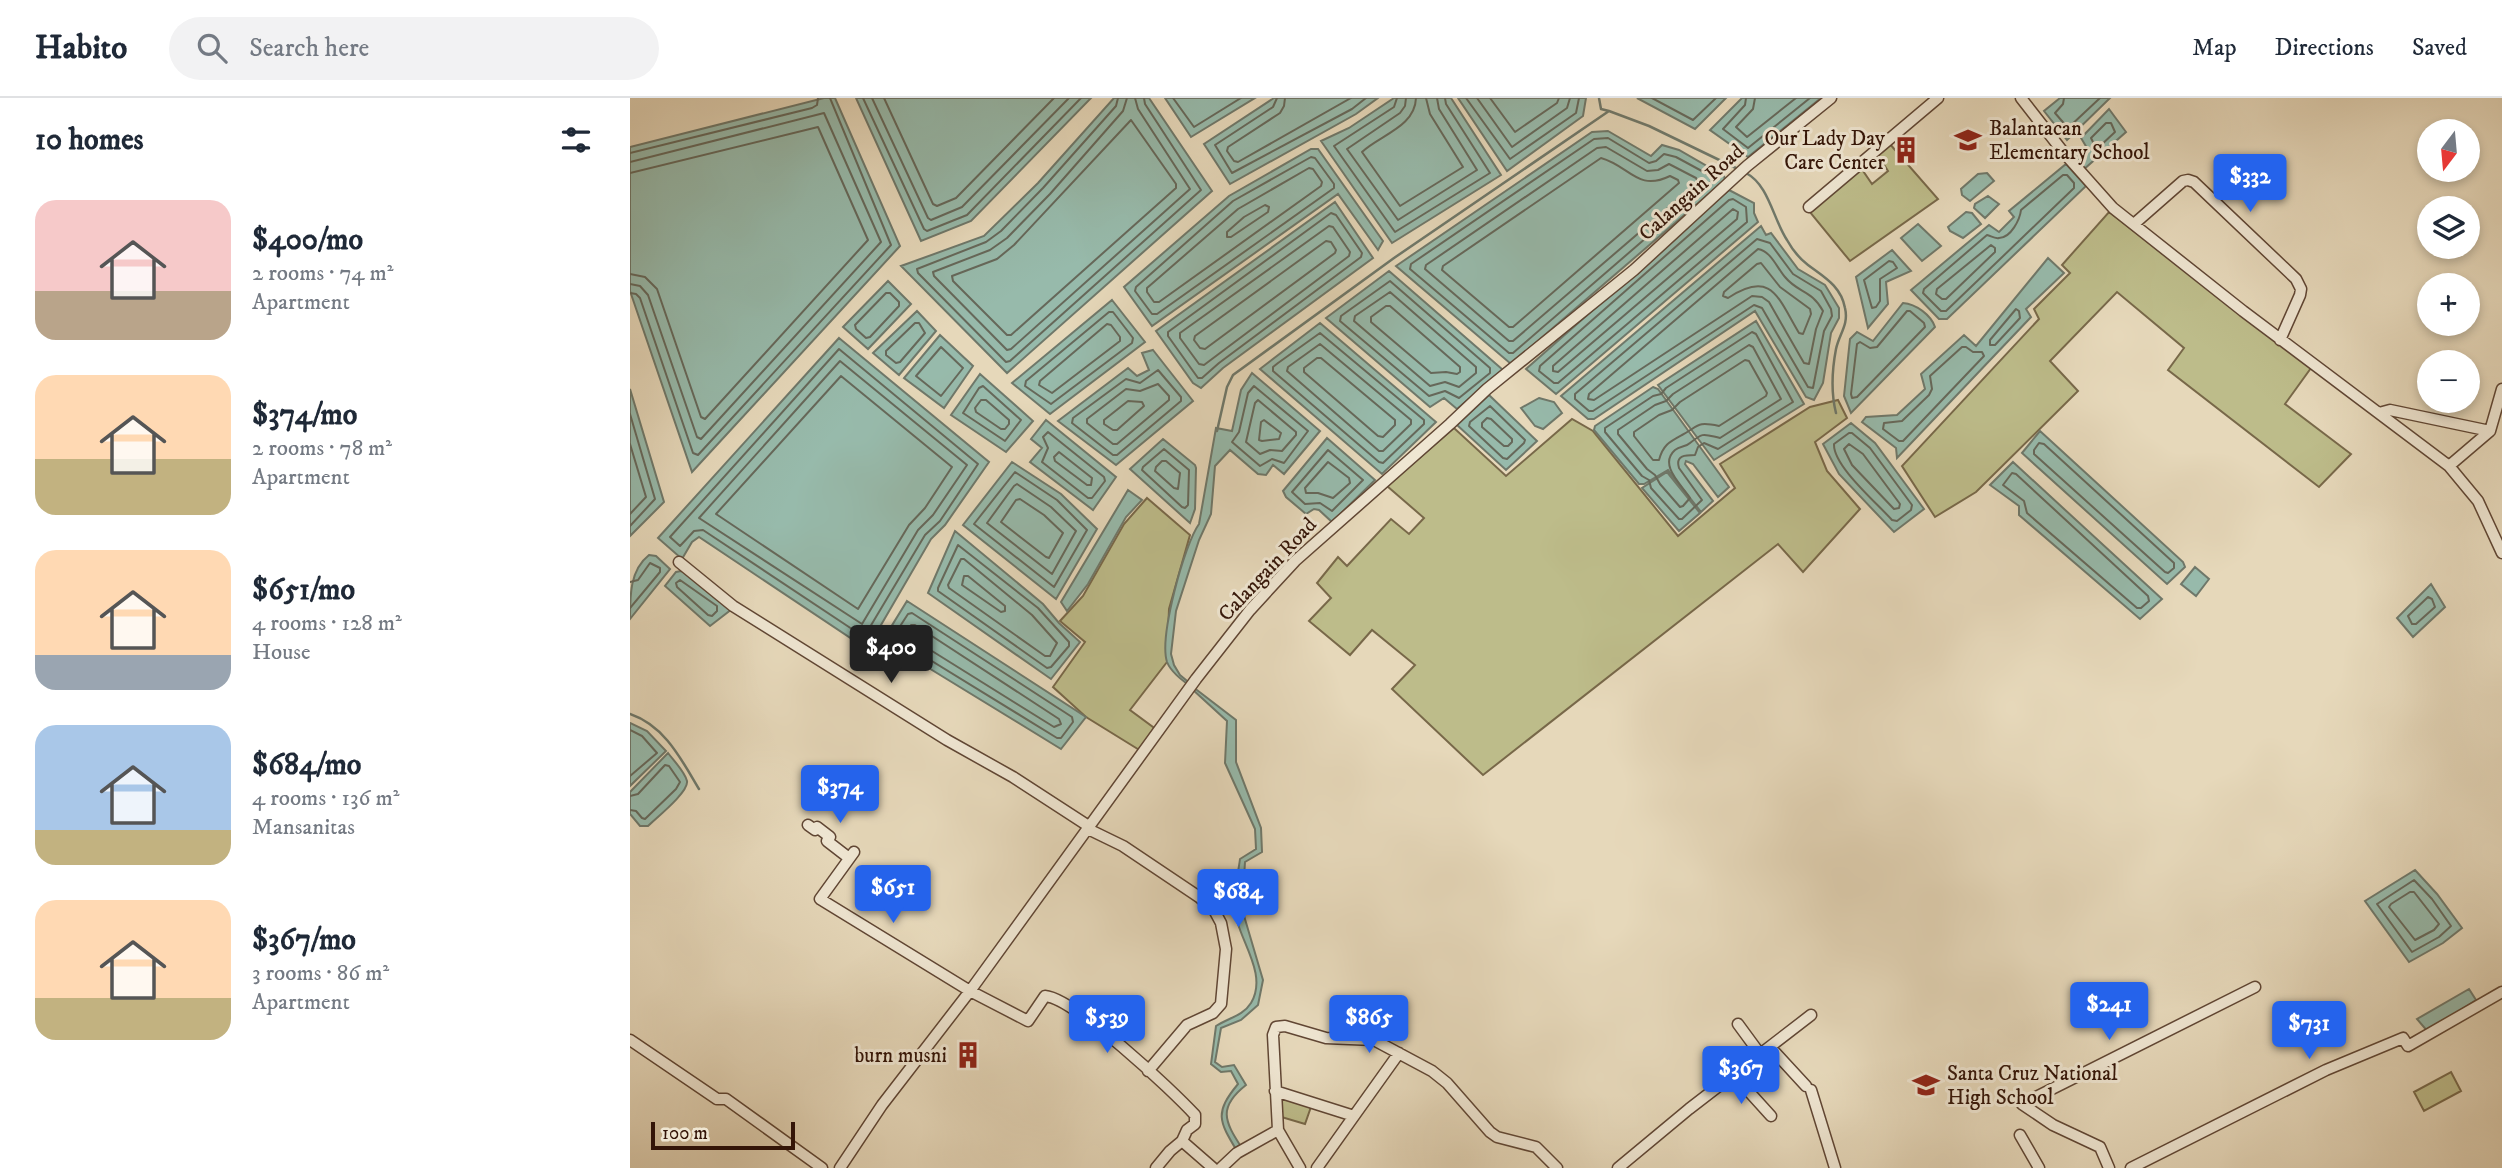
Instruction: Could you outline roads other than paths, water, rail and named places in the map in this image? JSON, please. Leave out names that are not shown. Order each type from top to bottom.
[{"type":"street","name":"Calangain Road","points":[[840,1168],[882,1105],[970,991],[1193,684],[1250,610],[1295,561],[1487,388],[1634,270],[1747,166],[1831,98]]},
{"type":"street","points":[[1809,207],[1938,98]]},
{"type":"street","points":[[2021,98],[2064,153],[2113,208],[2280,340],[2449,466],[2478,501],[2502,553]]},
{"type":"street","points":[[2134,224],[2183,181],[2194,182],[2296,279],[2301,289],[2280,340]]},
{"type":"street","points":[[2449,466],[2490,431],[2502,389]]},
{"type":"street","points":[[2379,413],[2390,410],[2490,431]]},
{"type":"street","points":[[679,562],[733,606],[947,740],[1013,777],[1089,828],[1122,846],[1199,897],[1214,910],[1226,949],[1221,1004],[1213,1013],[1187,1025],[1148,1071]]},
{"type":"street","points":[[808,825],[814,830],[817,827],[830,837],[827,841],[852,855],[820,899],[970,991],[1028,1021],[1045,996],[1052,997],[1110,1036],[1195,1115],[1195,1124],[1156,1168]]},
{"type":"street","points":[[2109,1168],[2100,1147],[2053,1125],[2022,1104],[2255,987]]},
{"type":"street","points":[[2131,1168],[2326,1070],[2403,1038],[2408,1046],[2502,992]]},
{"type":"street","points":[[1618,1168],[1811,1015]]},
{"type":"street","points":[[1738,1024],[1809,1088],[1835,1168]]},
{"type":"street","points":[[1300,1168],[1278,1130],[1273,1035],[1276,1027],[1285,1026],[1326,1038],[1374,1040],[1432,1071],[1447,1083],[1497,1137],[1535,1147],[1557,1168]]},
{"type":"street","points":[[630,1040],[717,1099],[726,1099],[822,1168]]},
{"type":"street","points":[[1317,1168],[1399,1054]]},
{"type":"street","points":[[1734,1074],[1771,1116]]},
{"type":"street","points":[[1275,1091],[1354,1116]]},
{"type":"street","points":[[1222,1168],[1242,1150],[1278,1130]]},
{"type":"street","points":[[2020,1135],[2039,1168]]},
{"type":"street","points":[[1182,1141],[1213,1168]]},
{"type":"water","points":[[824,98],[835,98],[900,246],[692,472],[630,291],[630,147]]},
{"type":"water","points":[[856,98],[1091,98],[971,221],[921,241]]},
{"type":"water","points":[[1114,98],[1149,98],[1212,191],[1007,373],[901,266],[984,236],[1038,183]]},
{"type":"water","points":[[1165,98],[1255,98],[1191,137]]},
{"type":"water","points":[[1274,98],[1378,98],[1356,114],[1230,184],[1204,144]]},
{"type":"water","points":[[1394,98],[1451,98],[1501,175],[1392,243],[1321,141],[1349,128]]},
{"type":"water","points":[[1458,98],[1586,98],[1583,116],[1507,171]]},
{"type":"water","points":[[1637,98],[1726,98],[1695,129]]},
{"type":"water","points":[[1742,98],[1821,98],[1748,157],[1710,130]]},
{"type":"water","points":[[2060,98],[2110,98],[2067,140],[2044,111]]},
{"type":"water","points":[[2109,109],[2126,132],[2083,170],[2073,159],[2087,148],[2081,138]]},
{"type":"water","points":[[1608,131],[1651,156],[1662,145],[1679,150],[1724,176],[1725,180],[1511,364],[1396,266],[1592,132]]},
{"type":"water","points":[[1311,149],[1318,149],[1383,241],[1378,250],[1338,194],[1152,326],[1124,287],[1229,196]]},
{"type":"water","points":[[2066,164],[2086,186],[1947,319],[1939,319],[1911,290],[1989,225],[1999,232],[2014,217],[2009,211]]},
{"type":"water","points":[[1987,173],[1994,181],[1970,201],[1962,195],[1961,189],[1978,174]]},
{"type":"water","points":[[1729,190],[1754,203],[1758,222],[1556,394],[1526,369]]},
{"type":"water","points":[[1988,196],[1999,204],[1985,218],[1974,208],[1975,204]]},
{"type":"water","points":[[1335,202],[1373,258],[1223,368],[1201,388],[1193,383],[1156,331]]},
{"type":"water","points":[[1966,212],[1972,213],[1981,224],[1963,238],[1948,227]]},
{"type":"water","points":[[1918,224],[1941,246],[1922,261],[1901,238]]},
{"type":"water","points":[[1761,226],[1766,235],[1771,233],[1798,269],[1825,285],[1839,308],[1839,318],[1831,333],[1823,383],[1814,400],[1806,397],[1755,311],[1594,419],[1588,419],[1561,396]]},
{"type":"water","points":[[1892,250],[1911,271],[1886,282],[1888,304],[1868,328],[1856,277]]},
{"type":"water","points":[[2048,258],[2064,273],[2026,309],[2031,317],[1897,458],[1896,448],[1862,422],[1866,417],[1897,415],[1925,389],[1921,374],[1964,335],[1976,346]]},
{"type":"water","points":[[1389,271],[1503,370],[1457,409],[1444,398],[1430,407],[1326,318]]},
{"type":"water","points":[[888,281],[911,304],[868,349],[843,327]]},
{"type":"water","points":[[1112,300],[1145,342],[1050,414],[1012,383]]},
{"type":"water","points":[[1903,303],[1922,311],[1935,327],[1851,413],[1844,396],[1850,339],[1857,332],[1873,341]]},
{"type":"water","points":[[917,311],[936,331],[899,375],[873,353]]},
{"type":"water","points":[[1756,321],[1804,404],[1714,460],[1658,385]]},
{"type":"water","points":[[1320,323],[1436,422],[1382,474],[1260,369]]},
{"type":"water","points":[[940,335],[973,366],[944,408],[904,378]]},
{"type":"water","points":[[839,338],[989,462],[945,525],[931,539],[867,649],[699,537],[692,542],[682,559],[658,538]]},
{"type":"water","points":[[1153,350],[1193,401],[1116,465],[1058,421],[1128,368],[1137,376],[1149,370],[1142,353]]},
{"type":"water","points":[[1252,373],[1320,431],[1284,474],[1273,465],[1266,475],[1258,474],[1230,450],[1215,466],[1211,514],[1199,540],[1176,611],[1171,654],[1174,665],[1180,675],[1192,685],[1190,686],[1167,662],[1165,650],[1174,592],[1199,524],[1216,428],[1232,431],[1241,390]]},
{"type":"water","points":[[980,374],[1033,421],[1006,452],[951,415]]},
{"type":"water","points":[[1653,387],[1658,389],[1729,487],[1718,497],[1693,464],[1686,461],[1685,464],[1713,501],[1701,512],[1668,470],[1644,484],[1639,484],[1594,430],[1595,426]]},
{"type":"water","points":[[630,389],[664,502],[630,536]]},
{"type":"water","points":[[1489,395],[1537,441],[1506,470],[1457,425]]},
{"type":"water","points":[[1539,398],[1554,402],[1562,413],[1543,429],[1535,426],[1521,408]]},
{"type":"water","points":[[1046,420],[1116,477],[1093,510],[1030,462],[1042,448],[1031,439]]},
{"type":"water","points":[[1851,423],[1875,443],[1924,509],[1894,532],[1839,474],[1823,444]]},
{"type":"water","points":[[2040,431],[2183,562],[2185,567],[2167,584],[2022,453]]},
{"type":"water","points":[[1327,438],[1375,480],[1332,522],[1319,510],[1314,509],[1306,514],[1286,497],[1283,491]]},
{"type":"water","points":[[1163,439],[1196,468],[1195,509],[1190,523],[1130,469]]},
{"type":"water","points":[[1012,462],[1061,494],[1097,529],[1056,599],[963,525]]},
{"type":"water","points":[[2013,462],[2162,599],[2140,619],[2019,515],[2019,506],[1990,485]]},
{"type":"water","points":[[1667,472],[1700,513],[1679,531],[1642,488]]},
{"type":"water","points":[[1128,490],[1142,500],[1126,517],[1088,584],[1067,611],[1061,602]]},
{"type":"water","points":[[955,531],[1043,604],[1080,642],[1051,679],[928,593]]},
{"type":"water","points":[[649,555],[656,556],[670,569],[630,619],[631,592],[635,576]]},
{"type":"water","points":[[2195,567],[2209,579],[2196,596],[2181,584]]},
{"type":"water","points":[[681,571],[732,609],[710,626],[665,586],[676,572]]},
{"type":"water","points":[[2431,584],[2445,607],[2413,637],[2397,618]]},
{"type":"water","points":[[907,601],[1086,717],[1061,749],[883,640]]},
{"type":"water","points":[[1193,687],[1236,720],[1236,762],[1261,828],[1262,852],[1245,862],[1242,909],[1263,980],[1258,1005],[1241,1020],[1221,1028],[1215,1062],[1222,1067],[1234,1065],[1246,1085],[1231,1100],[1228,1107],[1228,1122],[1242,1148],[1237,1151],[1223,1124],[1222,1110],[1238,1084],[1231,1071],[1221,1072],[1211,1064],[1216,1026],[1244,1011],[1256,992],[1254,968],[1234,908],[1240,859],[1256,849],[1255,829],[1225,763],[1227,721],[1192,689]]},
{"type":"water","points":[[630,723],[647,731],[666,751],[630,786]]},
{"type":"water","points":[[668,753],[684,774],[686,786],[678,798],[648,826],[640,826],[630,814],[630,792]]},
{"type":"water","points":[[2415,870],[2462,928],[2443,943],[2409,962],[2365,901]]},
{"type":"water","points":[[2469,989],[2476,1000],[2428,1032],[2417,1019]]},
{"type":"waterway","points":[[1217,431],[1227,387],[1233,375],[1394,258],[1609,111],[1601,109],[1599,98]]},
{"type":"waterway","points":[[1609,111],[1649,126],[1740,170]]},
{"type":"waterway","points":[[1746,173],[1754,178],[1765,194],[1782,232],[1794,250],[1805,263],[1831,283],[1843,300],[1846,319],[1836,349],[1833,373],[1836,413]]},
{"type":"waterway","points":[[630,714],[642,719],[662,735],[699,789]]},
{"type":"place","name":"Balantacan Elementary School","points":[[1968,140]]},
{"type":"place","name":"Our Lady Day Care Center","points":[[1906,150]]},
{"type":"place","name":"burn musni","points":[[968,1055]]},
{"type":"place","name":"Santa Cruz National High School","points":[[1926,1085]]}]
